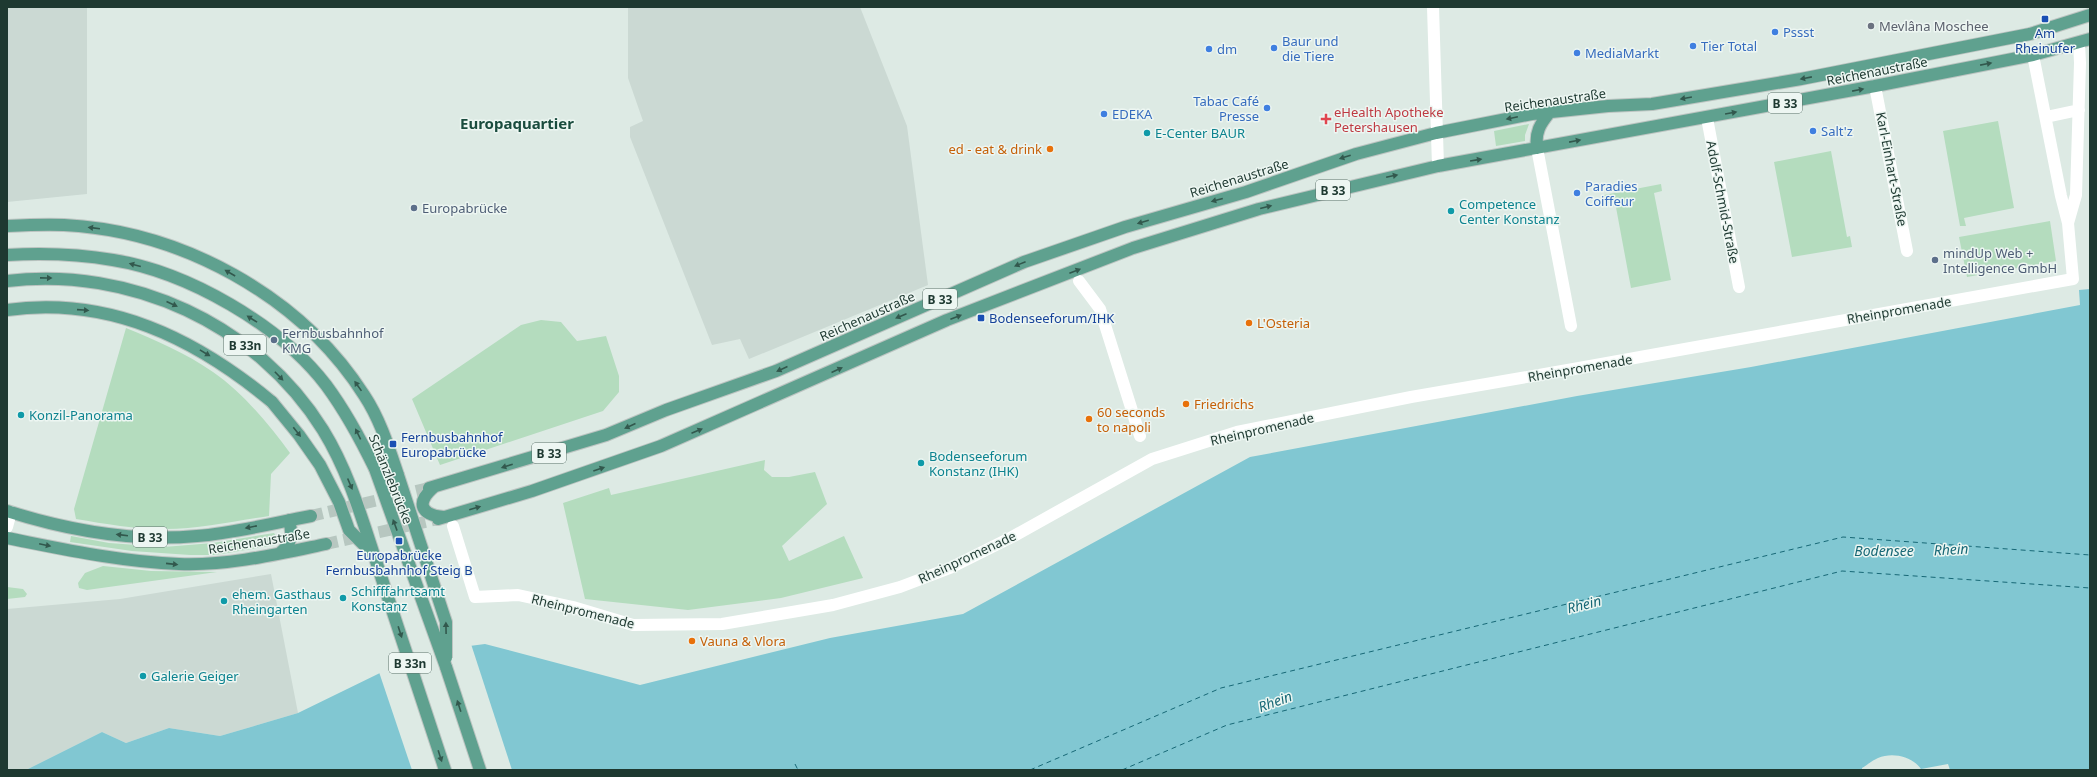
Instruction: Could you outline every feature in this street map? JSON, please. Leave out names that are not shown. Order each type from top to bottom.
[{"type":"main road","name":"Reichenaustraße","points":[[2084,41],[2033,55],[1875,86],[1707,118],[1438,166],[1259,208],[1133,248],[947,320],[662,446],[532,492],[441,518],[428,513],[423,508],[422,502],[431,488],[576,445],[620,430],[666,410],[776,371],[981,280],[1094,237],[1246,192],[1356,154],[1436,133],[1550,112],[1652,104],[1801,79],[2030,34],[2090,15]]},
{"type":"main road","points":[[1537,148],[1535,139],[1539,125],[1550,112]]},
{"type":"main road","name":"B 33n","points":[[7,226],[64,224],[98,228],[177,248],[210,261],[251,285],[286,311],[324,345],[365,396],[389,451],[446,622],[446,667]]},
{"type":"main road","name":"Schänzlebrücke","points":[[7,255],[70,255],[114,260],[154,270],[193,285],[257,322],[289,346],[325,384],[353,425],[375,469],[446,667],[480,770]]},
{"type":"main road","name":"B 33n","points":[[7,281],[41,278],[64,279],[120,286],[160,298],[199,315],[241,342],[272,368],[300,397],[323,430],[340,460],[356,498],[445,770]]},
{"type":"main road","name":"B 33n","points":[[7,310],[44,308],[98,312],[119,316],[148,325],[196,348],[247,382],[272,402],[299,435],[320,465],[339,502],[349,530],[374,555]]},
{"type":"main road","name":"Reichenaustraße","points":[[9,512],[67,526],[137,537],[197,536],[311,516]]},
{"type":"main road","points":[[280,553],[289,546],[291,541],[292,532],[289,520]]},
{"type":"main road","name":"Reichenaustraße","points":[[7,538],[91,555],[178,564],[230,561],[326,544]]},
{"type":"street","points":[[1433,7],[1438,166]]},
{"type":"street","points":[[2068,223],[2076,195],[2079,110],[2085,62],[2084,41]]},
{"type":"street","points":[[2033,55],[2061,196],[2068,223]]},
{"type":"street","name":"Karl-Einhart-Straße","points":[[1875,86],[1907,251]]},
{"type":"street","points":[[2046,116],[2079,110]]},
{"type":"street","name":"Adolf-Schmid-Straße","points":[[1707,118],[1739,287]]},
{"type":"street","points":[[1537,148],[1571,326]]},
{"type":"street","name":"Rheinpromenade","points":[[453,526],[475,597],[518,595],[573,607],[633,625],[722,624],[833,605],[900,587],[950,568],[1012,537],[1152,459],[1237,432],[1411,397],[1594,366],[2073,279],[2068,223]]},
{"type":"street","points":[[1079,281],[1100,309],[1140,436]]},
{"type":"street","points":[[7,527],[9,512]]},
{"type":"shaded area","points":[[7,7],[87,7],[87,194],[7,202]]},
{"type":"shaded area","points":[[628,7],[860,7],[907,126],[928,285],[749,359],[740,339],[712,345],[630,137],[630,127],[643,121],[628,78]]},
{"type":"shaded area","points":[[271,574],[298,713],[220,736],[169,728],[126,743],[102,732],[26,770],[7,770],[7,609],[120,599]]},
{"type":"green space","points":[[1998,121],[2014,208],[1964,218],[1966,226],[1960,226],[1943,131]]},
{"type":"green space","points":[[1529,124],[1525,135],[1525,141],[1496,146],[1494,131]]},
{"type":"green space","points":[[1831,151],[1847,237],[1850,236],[1852,247],[1792,257],[1774,162]]},
{"type":"green space","points":[[1661,184],[1662,191],[1654,193],[1671,280],[1631,288],[1615,202],[1605,203],[1604,195]]},
{"type":"green space","points":[[2050,221],[2056,261],[1967,277],[1959,237]]},
{"type":"green space","points":[[541,320],[561,322],[577,341],[606,336],[619,376],[619,392],[603,411],[440,465],[412,399],[521,325]]},
{"type":"green space","points":[[126,328],[181,353],[203,365],[224,380],[245,399],[282,442],[290,453],[271,474],[269,516],[178,529],[131,527],[76,519],[74,509]]},
{"type":"green space","points":[[765,460],[764,470],[772,477],[789,477],[815,472],[827,504],[782,546],[789,561],[844,536],[863,578],[781,598],[688,610],[585,599],[563,503],[609,488],[611,495]]},
{"type":"green space","points":[[274,533],[278,539],[275,545],[215,555],[190,555],[132,551],[70,542],[71,536],[109,543],[164,547],[213,543]]},
{"type":"green space","points":[[103,566],[151,571],[217,572],[87,590],[79,588],[78,583],[85,573]]},
{"type":"green space","points":[[7,587],[23,589],[27,594],[25,597],[7,599]]},
{"type":"water","name":"Bodensee","points":[[2090,289],[2090,770],[1950,770],[1948,764],[1921,769],[1907,758],[1889,755],[1876,759],[1862,768],[1862,770],[26,770],[102,732],[126,743],[169,728],[220,736],[298,713],[423,652],[485,644],[640,685],[830,638],[963,614],[1250,457],[1577,396],[1751,367],[2080,305],[2079,290]]},
{"type":"pier","points":[[471,644],[512,770],[412,770],[379,672],[423,651]]},
{"type":"ferry route","points":[[1030,770],[1221,688],[1843,537],[2090,555]]},
{"type":"ferry route","points":[[1122,770],[1227,725],[1842,571],[2090,588]]},
{"type":"ferry route","points":[[795,764],[798,770]]},
{"type":"tunnel","points":[[311,516],[429,488]]},
{"type":"tunnel","points":[[326,544],[438,519]]},
{"type":"place","name":"Am Rheinufer","points":[[2045,19]]},
{"type":"place","name":"Mevlâna Moschee","points":[[1871,26]]},
{"type":"place","name":"Pssst","points":[[1775,32]]},
{"type":"place","name":"Tier Total","points":[[1693,46]]},
{"type":"place","name":"Baur und die Tiere","points":[[1274,48]]},
{"type":"place","name":"dm","points":[[1209,49]]},
{"type":"place","name":"MediaMarkt","points":[[1577,53]]},
{"type":"place","name":"Tabac Café Presse","points":[[1267,108]]},
{"type":"place","name":"EDEKA","points":[[1104,114]]},
{"type":"place","name":"eHealth Apotheke Petershausen","points":[[1326,119]]},
{"type":"place","name":"Salt'z","points":[[1813,131]]},
{"type":"place","name":"E-Center BAUR","points":[[1147,133]]},
{"type":"place","name":"ed - eat & drink","points":[[1050,149]]},
{"type":"place","name":"Paradies Coiffeur","points":[[1577,193]]},
{"type":"place","name":"Europabrücke","points":[[414,208]]},
{"type":"place","name":"Competence Center Konstanz","points":[[1451,211]]},
{"type":"place","name":"mindUp Web + Intelligence GmbH","points":[[1935,260]]},
{"type":"place","name":"Bodenseeforum/IHK","points":[[981,318]]},
{"type":"place","name":"L'Osteria","points":[[1249,323]]},
{"type":"place","name":"Fernbusbahnhof KMG","points":[[274,340]]},
{"type":"place","name":"Friedrichs","points":[[1186,404]]},
{"type":"place","name":"Konzil-Panorama","points":[[21,415]]},
{"type":"place","name":"60 seconds to napoli","points":[[1089,419]]},
{"type":"place","name":"Fernbusbahnhof Europabrücke","points":[[393,444]]},
{"type":"place","name":"Bodenseeforum Konstanz (IHK)","points":[[921,463]]},
{"type":"place","name":"Europabrücke Fernbusbahnhof Steig B","points":[[399,541]]},
{"type":"place","name":"Schifffahrtsamt Konstanz","points":[[343,598]]},
{"type":"place","name":"ehem. Gasthaus Rheingarten","points":[[224,601]]},
{"type":"place","name":"Vauna & Vlora","points":[[692,641]]},
{"type":"place","name":"Galerie Geiger","points":[[143,676]]},
{"type":"district","name":"Europaquartier","points":[[517,123]]},
{"type":"water label","name":"Rhein","points":[[1951,549]]},
{"type":"water label","name":"Rhein","points":[[1584,604]]},
{"type":"water label","name":"Rhein","points":[[1275,701]]}]
